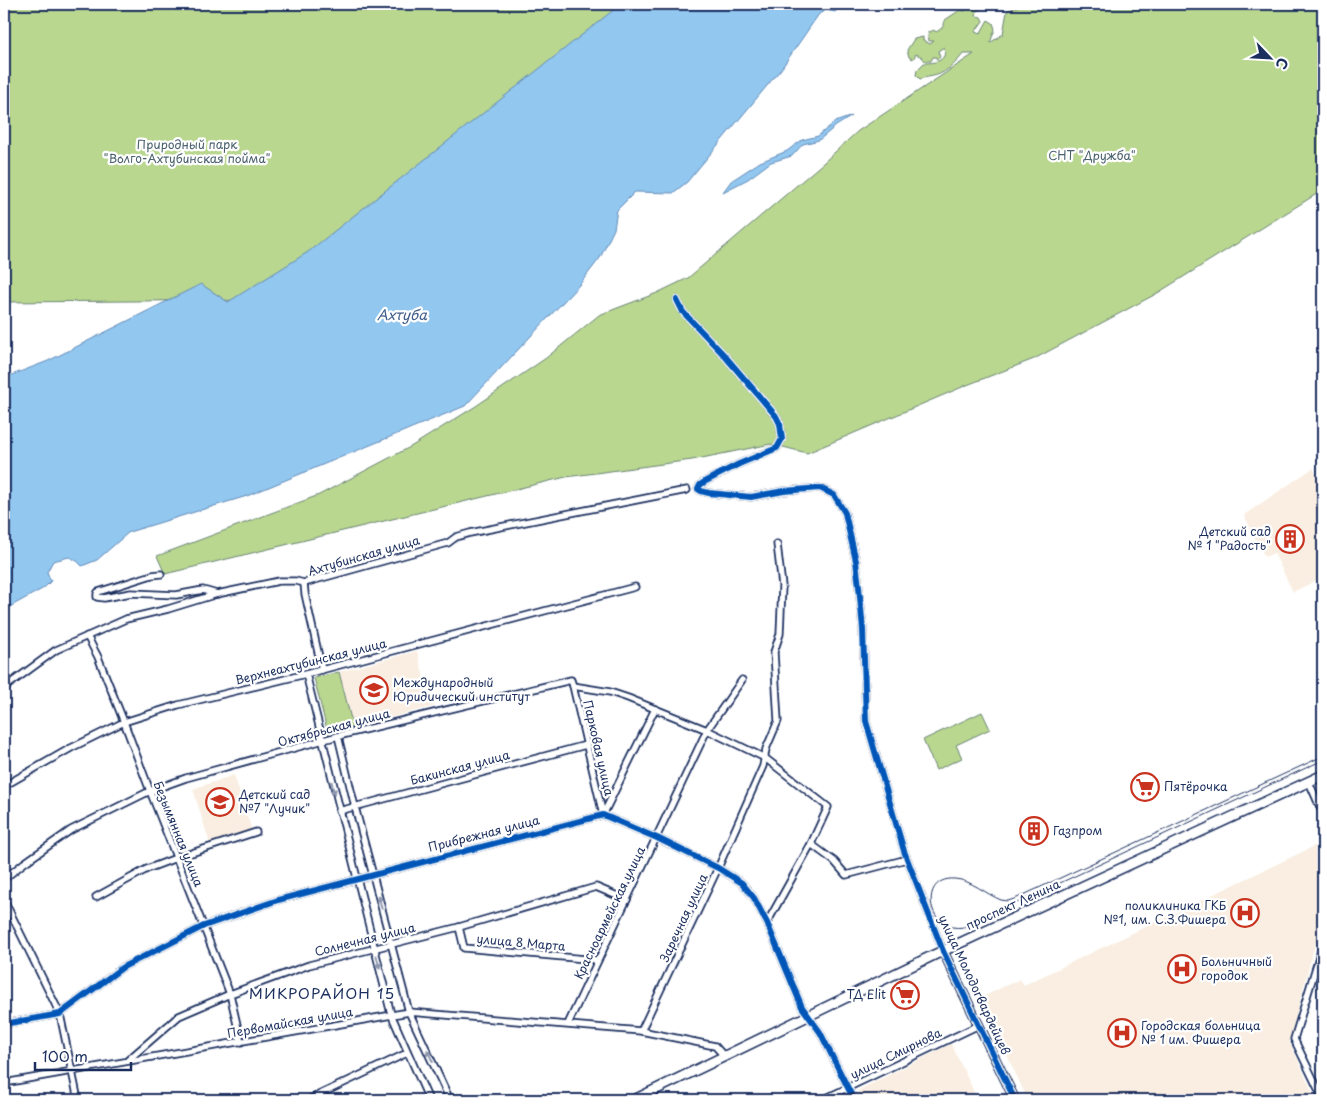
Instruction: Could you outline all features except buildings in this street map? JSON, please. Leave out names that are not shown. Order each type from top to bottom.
[{"type":"main road","name":"проспект Ленина","points":[[634,1100],[943,951],[1323,775]]},
{"type":"street","name":"улица Молодогвардейцев","points":[[677,300],[683,312],[724,355],[776,416],[780,424],[782,439],[777,448],[714,477],[698,489],[710,493],[751,497],[784,491],[820,488],[834,494],[845,513],[856,561],[860,596],[866,721],[904,851],[943,951],[1015,1100]]},
{"type":"street","name":"Ахтубинская улица","points":[[4,688],[56,650],[126,619],[168,610],[217,594],[279,581],[296,581],[304,584],[448,544],[456,538],[470,533],[687,490]]},
{"type":"street","name":"Заречная улица","points":[[641,1030],[718,868],[765,758],[766,749],[778,721],[774,652],[780,634],[782,586],[777,544]]},
{"type":"street","points":[[161,574],[152,575],[98,592],[97,594],[100,598],[104,598],[131,593],[176,594],[204,590],[217,594]]},
{"type":"street","points":[[304,584],[322,670]]},
{"type":"street","name":"Верхнеахтубинская улица","points":[[4,786],[71,748],[124,722],[178,705],[322,670],[635,587]]},
{"type":"street","name":"Безымянная улица","points":[[87,636],[98,657],[124,722],[230,994],[241,1042]]},
{"type":"street","points":[[306,674],[391,1014],[429,1100]]},
{"type":"street","name":"Октябрьская улица","points":[[4,879],[24,862],[71,830],[150,791],[186,778],[338,736],[571,680],[573,686],[610,692],[707,730],[765,758],[828,807],[811,844],[767,923]]},
{"type":"street","name":"Красноармейская улица","points":[[568,1024],[707,730],[742,680]]},
{"type":"street","name":"Парковая улица","points":[[573,686],[603,815]]},
{"type":"street","points":[[655,709],[603,815],[657,838],[742,882],[754,898],[767,923],[802,1007],[820,1032],[854,1100]]},
{"type":"street","points":[[338,736],[409,1012],[450,1100]]},
{"type":"street","name":"Бакинская улица","points":[[339,811],[586,745]]},
{"type":"street","points":[[1309,782],[1323,814]]},
{"type":"street","name":"Прибрежная улица","points":[[4,1024],[60,1014],[123,967],[204,926],[278,900],[603,815]]},
{"type":"street","points":[[96,897],[147,869],[256,832]]},
{"type":"street","points":[[811,844],[834,861],[846,875],[907,859]]},
{"type":"street","name":"Солнечная улица","points":[[126,1061],[179,1016],[230,994],[309,965],[459,927],[596,888],[627,900]]},
{"type":"street","points":[[4,900],[60,1014],[78,1100]]},
{"type":"street","name":"улица 8 Марта","points":[[459,927],[464,948],[597,960]]},
{"type":"street","points":[[1323,944],[1294,1039],[1323,1099]]},
{"type":"street","name":"Первомайская улица","points":[[4,1083],[409,1012],[641,1030],[715,1046],[724,1056]]},
{"type":"street","name":"улица Смирнова","points":[[822,1100],[979,1025]]},
{"type":"street","points":[[308,1100],[407,1053]]},
{"type":"shaded area","points":[[1313,468],[1323,488],[1323,577],[1293,592],[1274,553],[1265,557],[1244,515]]},
{"type":"shaded area","points":[[417,651],[424,678],[427,677],[435,706],[353,727],[339,672]]},
{"type":"shaded area","name":"Детский сад №7 \"Лучик\"","points":[[234,775],[252,831],[210,844],[193,789]]},
{"type":"shaded area","name":"Больничный городок","points":[[1323,842],[1323,915],[1289,1041],[1316,1100],[1028,1100],[980,998],[1020,979],[1024,985]]},
{"type":"shaded area","points":[[951,1044],[978,1100],[862,1100],[857,1091]]},
{"type":"green space","name":"Природный парк \"Волго-Ахтубинская пойма\"","points":[[4,4],[634,4],[262,300],[4,302]]},
{"type":"green space","name":"СНТ \"Дружба\"","points":[[970,4],[990,4],[977,11],[976,16],[981,17],[983,21],[975,32],[980,34],[988,20],[993,23],[995,29],[990,43],[1003,34],[1007,11],[1023,4],[1323,4],[1323,190],[1156,294],[1034,359],[967,385],[807,453],[771,444],[692,460],[566,477],[165,574],[157,556],[319,495],[412,446],[476,406],[546,358],[599,315],[657,293],[688,278],[858,131],[974,54],[963,54],[944,72],[920,79],[916,75],[917,70],[924,63],[940,60],[945,52],[944,47],[938,51],[940,57],[937,60],[936,57],[933,57],[931,61],[925,61],[916,54],[913,59],[909,57],[907,50],[914,39],[923,37],[923,40],[930,44],[934,41],[929,41],[928,31],[938,31],[943,26],[945,20],[960,10],[965,11]]},
{"type":"green space","points":[[339,672],[353,727],[328,734],[314,678]]},
{"type":"green space","points":[[982,712],[990,729],[956,745],[962,758],[936,770],[923,740]]},
{"type":"water","name":"Ахтуба","points":[[621,4],[843,4],[835,12],[826,10],[819,14],[781,69],[687,182],[673,193],[635,192],[617,210],[614,229],[600,258],[580,284],[465,406],[247,496],[129,532],[97,560],[82,566],[69,557],[53,561],[47,572],[51,581],[44,588],[4,610],[4,378],[48,361],[201,284],[228,302],[308,252]]},
{"type":"water","points":[[852,116],[819,140],[803,144],[792,156],[771,162],[748,179],[723,192],[731,181],[760,162],[787,151],[802,140],[818,136],[835,122]]},
{"type":"tram line","points":[[1323,756],[1017,898],[1008,901],[1001,900],[973,885],[955,879],[943,881],[935,887],[931,896],[932,906],[936,916],[944,923],[954,927],[968,926],[1323,760]]},
{"type":"cycle path","points":[[677,300],[683,312],[724,355],[776,416],[780,424],[782,439],[777,448],[739,464],[706,481],[698,489],[709,493],[751,497],[784,491],[820,488],[834,495],[845,513],[856,561],[859,587],[863,629],[866,721],[904,851],[943,951],[1015,1100]]},
{"type":"cycle path","points":[[4,1024],[60,1014],[123,967],[204,926],[278,900],[603,815],[657,838],[718,868],[742,883],[754,898],[767,923],[802,1007],[820,1032],[854,1100]]},
{"type":"place","name":"Детский сад № 1 \"Радость\"","points":[[1290,539]]},
{"type":"place","name":"Международный Юридический институт","points":[[374,690]]},
{"type":"place","name":"Пятёрочка","points":[[1145,787]]},
{"type":"place","name":"Детский сад №7 \"Лучик\"","points":[[220,802]]},
{"type":"place","name":"Газпром","points":[[1034,831]]},
{"type":"place","name":"поликлиника ГКБ №1, им. С.З.Фишера","points":[[1245,913]]},
{"type":"place","name":"Больничный городок","points":[[1182,969]]},
{"type":"place","name":"ТД Elit","points":[[905,995]]},
{"type":"place","name":"Городская больница № 1 им. Фишера","points":[[1122,1033]]},
{"type":"district","name":"МИКРОРАЙОН 15","points":[[322,994]]}]
